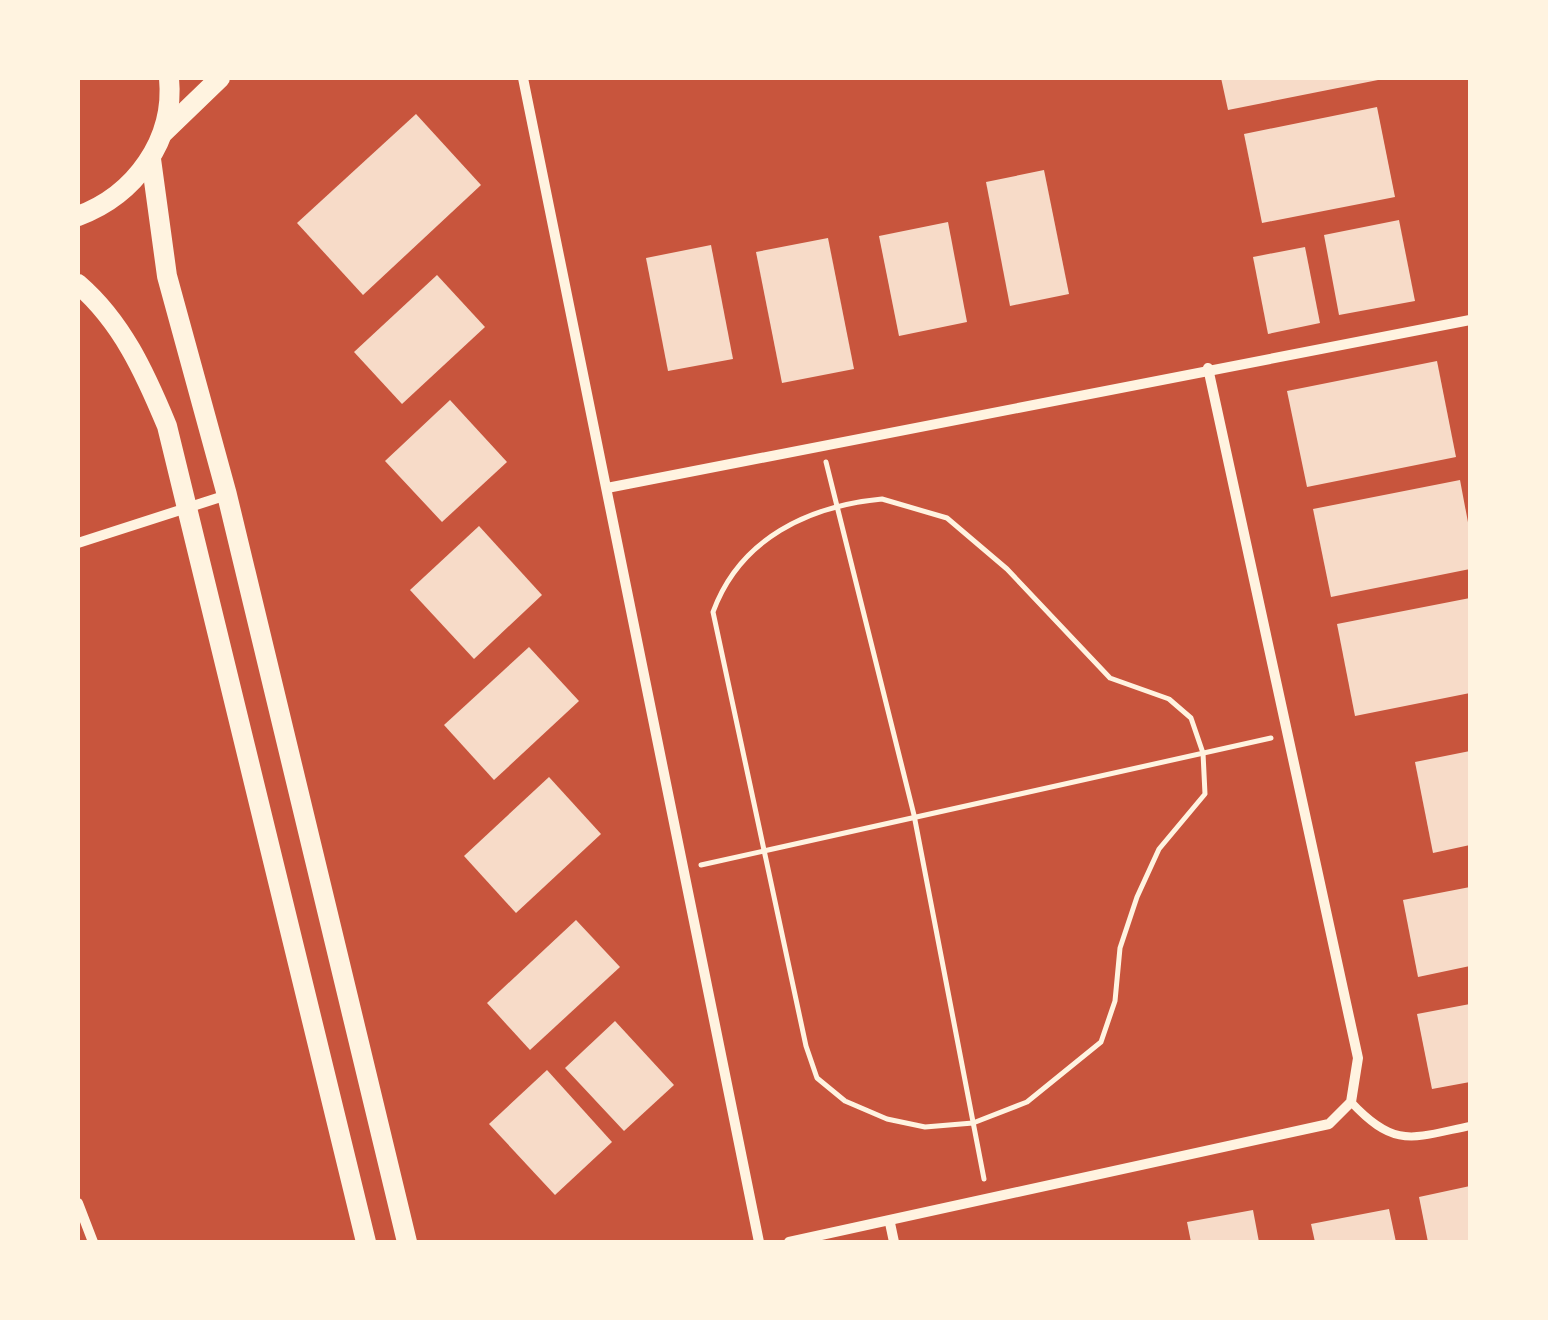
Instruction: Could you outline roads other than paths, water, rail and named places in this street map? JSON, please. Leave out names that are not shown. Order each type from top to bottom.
[{"type":"main road","points":[[78,216],[98,209],[128,188],[151,159],[163,133],[171,96],[169,78]]},
{"type":"main road","points":[[163,133],[220,78]]},
{"type":"main road","points":[[151,159],[167,276],[227,495],[407,1242]]},
{"type":"main road","points":[[78,284],[94,298],[139,359],[166,426],[366,1242]]},
{"type":"street","points":[[522,78],[759,1242]]},
{"type":"street","points":[[607,488],[1470,320]]},
{"type":"street","points":[[789,1242],[1329,1124],[1351,1102],[1358,1058],[1208,368]]},
{"type":"street","points":[[78,543],[188,504],[227,495]]},
{"type":"street","points":[[78,1204],[93,1242]]},
{"type":"street","points":[[890,1222],[894,1242]]},
{"type":"lane","points":[[1351,1102],[1386,1134],[1406,1139],[1470,1126]]}]
